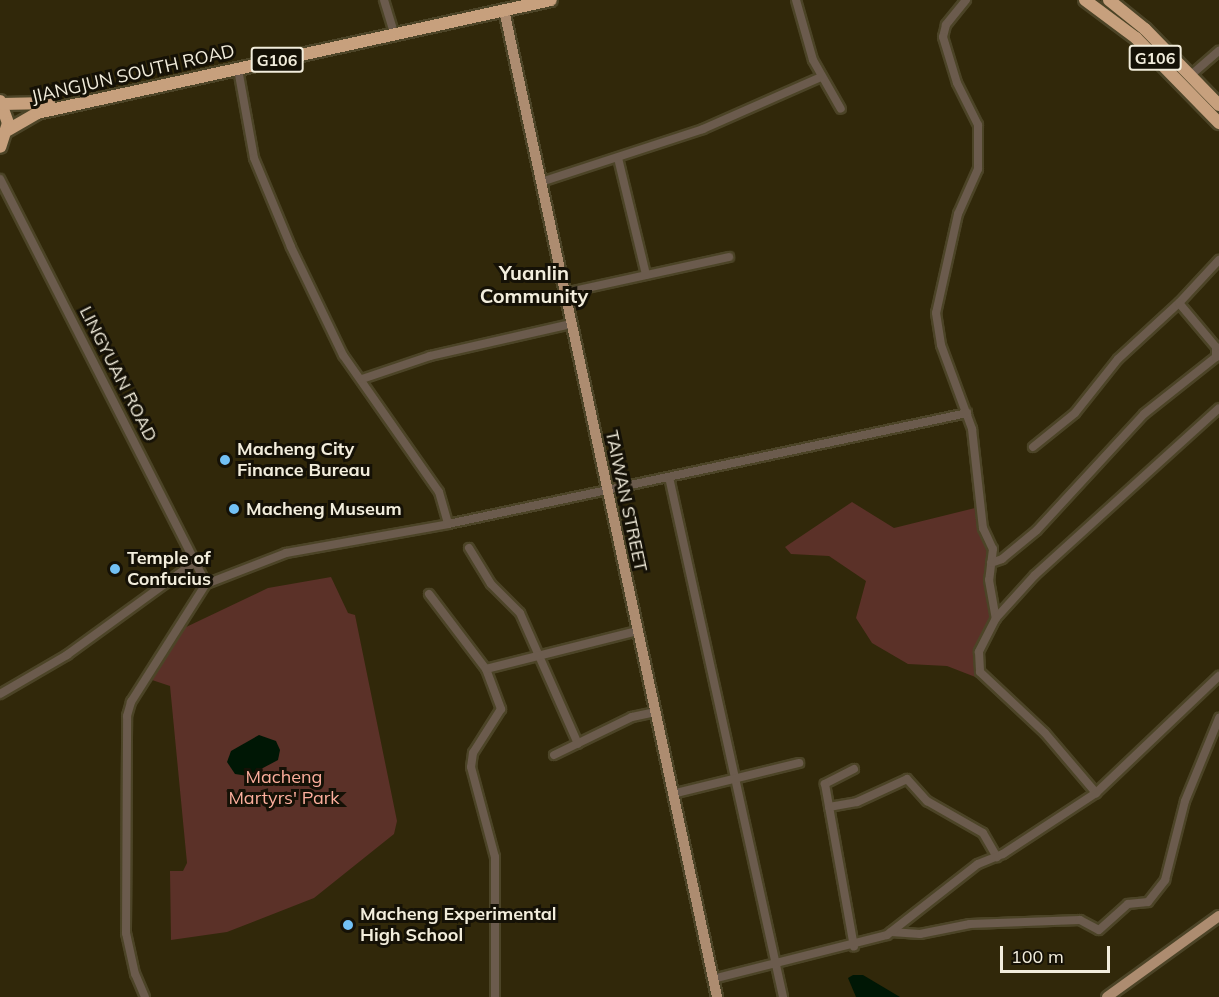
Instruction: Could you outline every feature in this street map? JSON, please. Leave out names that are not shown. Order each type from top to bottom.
[{"type":"highway","name":"JIANGJUN SOUTH ROAD","points":[[1,102],[40,105],[516,0]]},
{"type":"highway","name":"JIANGJUN SOUTH ROAD","points":[[8,130],[37,113],[551,0]]},
{"type":"highway","name":"G106","points":[[1084,0],[1136,38],[1219,123]]},
{"type":"highway","name":"G106","points":[[1109,0],[1145,29],[1219,105]]},
{"type":"highway","name":"G106","points":[[1,102],[8,130]]},
{"type":"highway","points":[[0,147],[8,130]]},
{"type":"main road","name":"TAIWAN STREET","points":[[504,10],[717,997]]},
{"type":"main road","points":[[1107,997],[1219,916]]},
{"type":"main road","points":[[1119,997],[1219,924]]},
{"type":"street","points":[[384,0],[392,27]]},
{"type":"street","points":[[796,0],[821,77],[841,109]]},
{"type":"street","points":[[966,0],[946,25],[944,37],[957,83],[978,125],[978,169],[958,214],[936,313],[941,345],[967,413],[983,528],[993,549],[991,563],[996,618]]},
{"type":"street","points":[[1191,75],[1219,51]]},
{"type":"street","points":[[238,69],[248,136],[262,179],[343,355],[439,492],[448,524]]},
{"type":"street","points":[[541,182],[618,158],[746,112],[765,98],[821,77]]},
{"type":"street","points":[[618,158],[646,275]]},
{"type":"street","name":"LINGYUAN ROAD","points":[[0,179],[206,584]]},
{"type":"street","points":[[564,293],[729,257]]},
{"type":"street","points":[[1033,447],[1075,413],[1118,359],[1179,303],[1219,260]]},
{"type":"street","points":[[991,563],[1002,559],[1037,530],[1144,414],[1216,357],[1216,347],[1179,303]]},
{"type":"street","points":[[362,379],[430,356],[571,324]]},
{"type":"street","points":[[1096,793],[1045,733],[980,672],[979,652],[996,618],[1035,575],[1219,408]]},
{"type":"street","points":[[145,997],[135,974],[126,933],[127,716],[130,702],[206,584],[286,553],[448,524],[967,413]]},
{"type":"street","points":[[669,477],[783,997]]},
{"type":"street","points":[[470,548],[492,584],[515,604],[578,744]]},
{"type":"street","points":[[0,694],[67,655],[195,562]]},
{"type":"street","points":[[429,594],[486,669],[501,709],[473,753],[471,766],[495,857],[495,997]]},
{"type":"street","points":[[486,669],[540,658],[637,632]]},
{"type":"street","points":[[713,979],[854,946],[891,932],[978,864],[997,857],[1096,793],[1219,676]]},
{"type":"street","points":[[554,755],[632,717],[655,712]]},
{"type":"street","points":[[891,932],[920,934],[969,924],[1080,920],[1099,930],[1128,904],[1148,903],[1165,880],[1185,801],[1219,718]]},
{"type":"street","points":[[672,794],[799,763]]},
{"type":"street","points":[[854,769],[825,784],[854,946]]},
{"type":"street","points":[[829,807],[857,802],[907,779],[927,801],[983,833],[997,857]]},
{"type":"green space","points":[[852,502],[894,528],[979,507],[990,547],[993,617],[975,655],[978,678],[947,666],[908,664],[872,643],[856,618],[866,581],[829,556],[791,554],[785,547]]},
{"type":"green space","name":"Macheng Martyrs' Park","points":[[331,577],[348,613],[355,615],[397,821],[394,834],[314,898],[227,932],[171,940],[170,871],[183,871],[187,863],[170,686],[152,680],[184,628],[268,588]]},
{"type":"shaded area","points":[[259,735],[276,741],[280,750],[278,760],[248,776],[235,774],[227,762],[231,751]]},
{"type":"shaded area","points":[[853,975],[863,975],[900,997],[856,997],[848,978]]},
{"type":"place","name":"Macheng City Finance Bureau","points":[[225,460]]},
{"type":"place","name":"Macheng Museum","points":[[234,509]]},
{"type":"place","name":"Temple of Confucius","points":[[115,569]]},
{"type":"place","name":"Macheng Experimental High School","points":[[348,925]]},
{"type":"district","name":"Yuanlin Community","points":[[534,284]]}]
